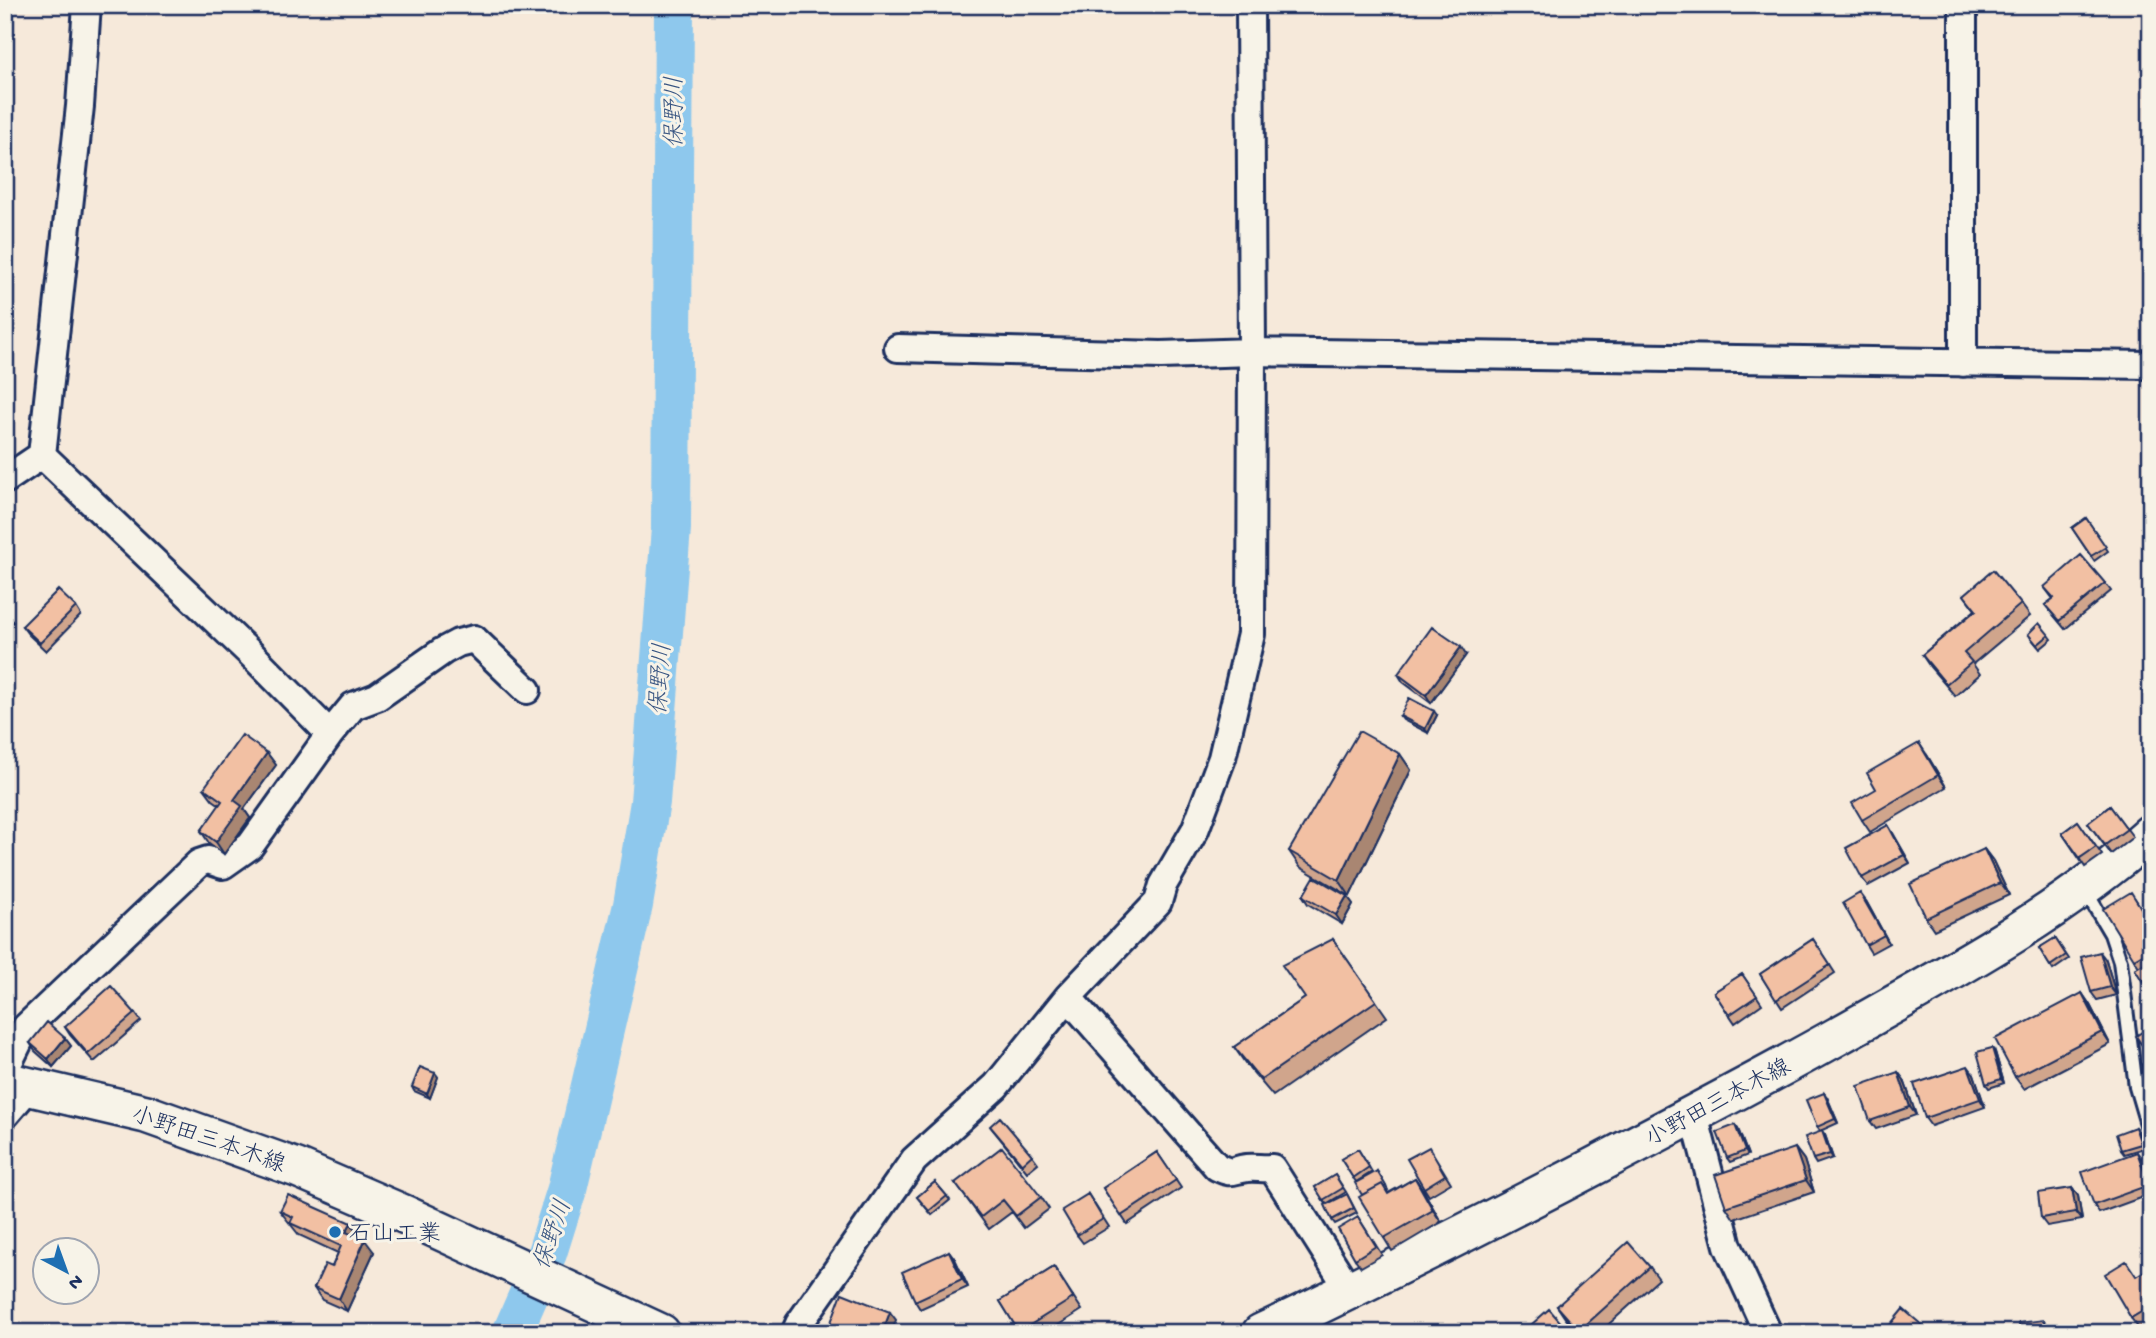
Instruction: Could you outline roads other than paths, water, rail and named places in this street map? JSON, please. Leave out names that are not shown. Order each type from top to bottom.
[{"type":"main road","name":"小野田三本木線","points":[[1261,1333],[1350,1291],[1694,1115],[1945,975],[2083,887],[2151,833]]},
{"type":"main road","name":"小野田三本木線","points":[[14,1079],[146,1114],[297,1168],[407,1215],[654,1329]]},
{"type":"street","points":[[5,480],[42,455],[80,106],[87,5]]},
{"type":"street","points":[[795,1333],[914,1160],[996,1086],[1068,997],[1158,902],[1163,885],[1195,830],[1222,758],[1251,634],[1250,5]]},
{"type":"street","points":[[1963,5],[1963,363]]},
{"type":"street","points":[[898,348],[1161,355],[1252,352],[2151,365]]},
{"type":"street","points":[[42,455],[233,636],[330,734]]},
{"type":"street","points":[[5,1115],[26,1027],[198,863],[208,860],[228,863],[250,846],[353,706],[377,697],[443,651],[474,639],[527,690]]},
{"type":"street","points":[[1068,997],[1217,1167],[1235,1172],[1249,1167],[1272,1168],[1350,1291]]},
{"type":"street","points":[[1694,1115],[1728,1246],[1768,1333]]},
{"type":"lane","points":[[2083,887],[2111,934],[2120,961],[2136,1087],[2151,1138]]},
{"type":"waterway","name":"保野川","points":[[512,1333],[547,1253],[567,1189],[633,905],[650,802],[671,528],[674,5]]},
{"type":"place","name":"石山工業","points":[[335,1232]]}]
